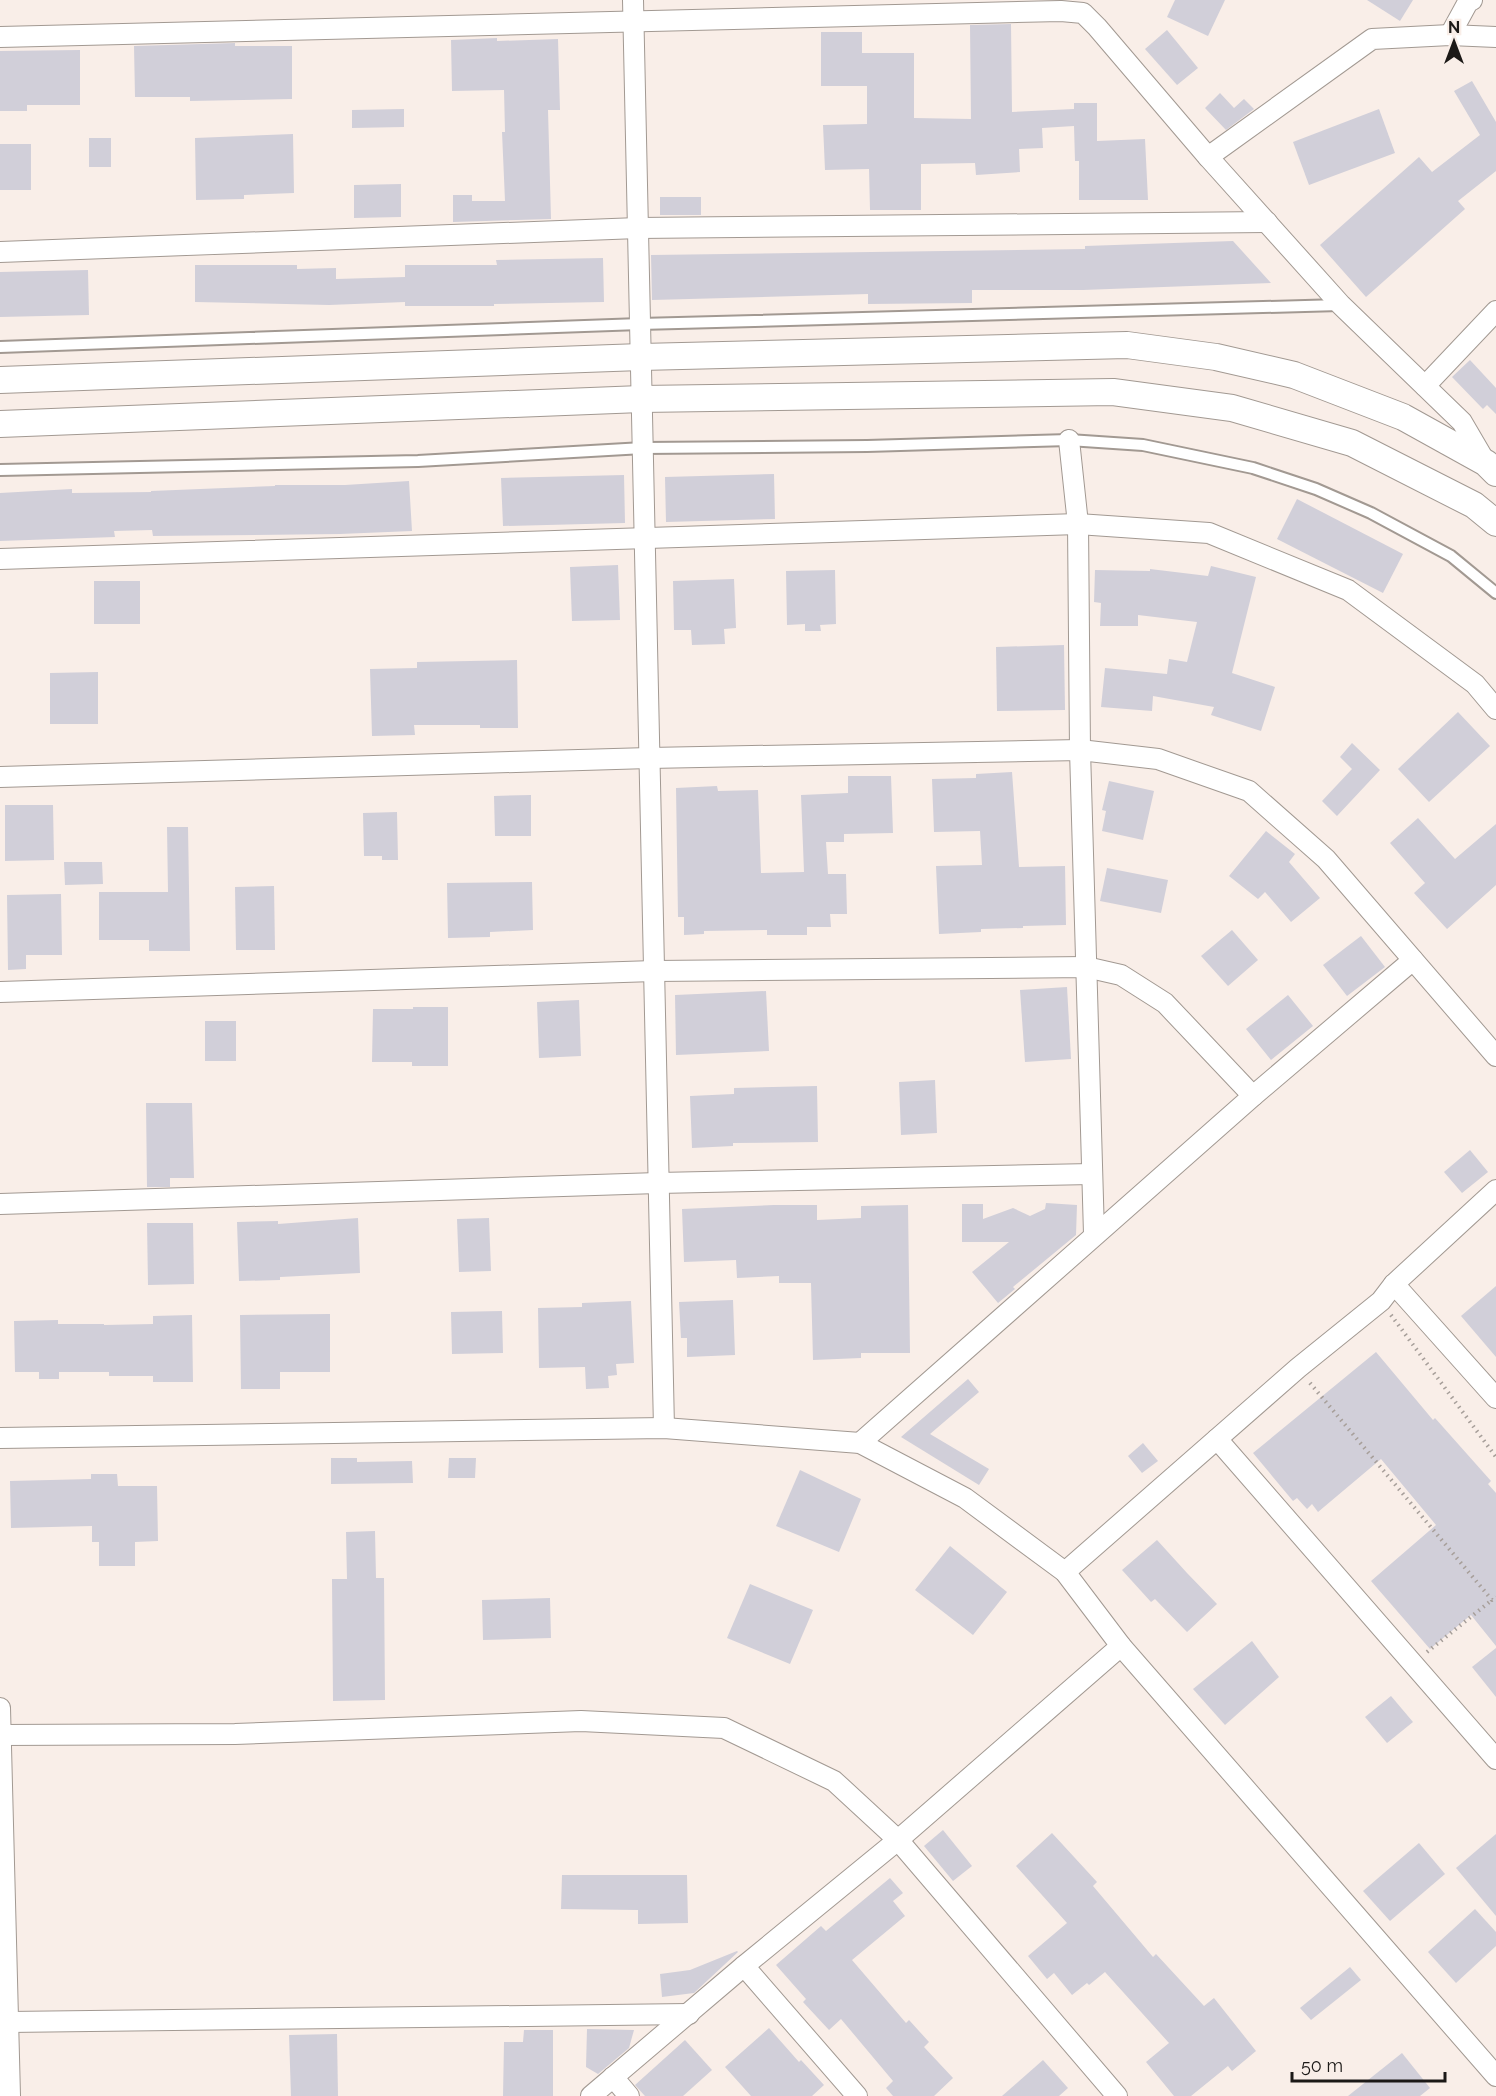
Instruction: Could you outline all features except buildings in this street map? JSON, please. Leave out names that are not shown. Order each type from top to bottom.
[{"type":"street","points":[[633,0],[664,1428]]},
{"type":"street","points":[[1450,35],[1468,2],[1472,0]]},
{"type":"street","points":[[0,37],[1061,11],[1083,14],[1097,27],[1208,157],[1341,305],[1462,422],[1491,468]]},
{"type":"street","points":[[1208,157],[1372,39],[1450,35],[1496,37]]},
{"type":"street","points":[[0,252],[638,228],[1267,222]]},
{"type":"street","points":[[1425,386],[1496,311]]},
{"type":"street","points":[[0,380],[641,357],[1127,345],[1216,357],[1294,375],[1403,417],[1491,468]]},
{"type":"street","points":[[0,424],[641,399],[1113,392],[1232,408],[1352,443],[1474,505],[1496,523]]},
{"type":"street","points":[[1070,440],[1078,524],[1080,750],[1094,1234]]},
{"type":"street","points":[[0,559],[1078,524],[1209,533],[1348,590],[1475,684],[1496,709]]},
{"type":"street","points":[[0,777],[649,758],[1080,750],[1158,759],[1249,791],[1326,859],[1496,1056]]},
{"type":"street","points":[[860,1443],[1094,1234],[1413,960]]},
{"type":"street","points":[[0,992],[654,971],[1086,967],[1121,975],[1165,1003],[1253,1096]]},
{"type":"street","points":[[0,1204],[658,1183],[1092,1174]]},
{"type":"street","points":[[1065,1572],[1298,1368],[1381,1301],[1394,1284],[1496,1190]]},
{"type":"street","points":[[1394,1284],[1496,1398]]},
{"type":"street","points":[[0,1438],[664,1428],[860,1443],[965,1498],[1065,1572],[1121,1646],[1496,2076]]},
{"type":"street","points":[[1217,1439],[1496,1759]]},
{"type":"street","points":[[591,2096],[744,1966],[898,1840],[1121,1646]]},
{"type":"street","points":[[0,1708],[10,2096]]},
{"type":"street","points":[[1,1735],[235,1734],[580,1721],[724,1728],[834,1781],[898,1840],[1117,2096]]},
{"type":"street","points":[[744,1966],[857,2096]]},
{"type":"street","points":[[8,2022],[689,2014]]},
{"type":"street","points":[[613,2077],[629,2096]]},
{"type":"lane","points":[[0,347],[640,324],[1341,305]]},
{"type":"lane","points":[[0,470],[417,461],[643,448],[867,446],[1070,440],[1143,445],[1253,468],[1316,489],[1371,513],[1450,556],[1496,593]]},
{"type":"path","points":[[1381,1301],[1496,1457]]},
{"type":"path","points":[[1298,1368],[1494,1598],[1413,1664]]}]
